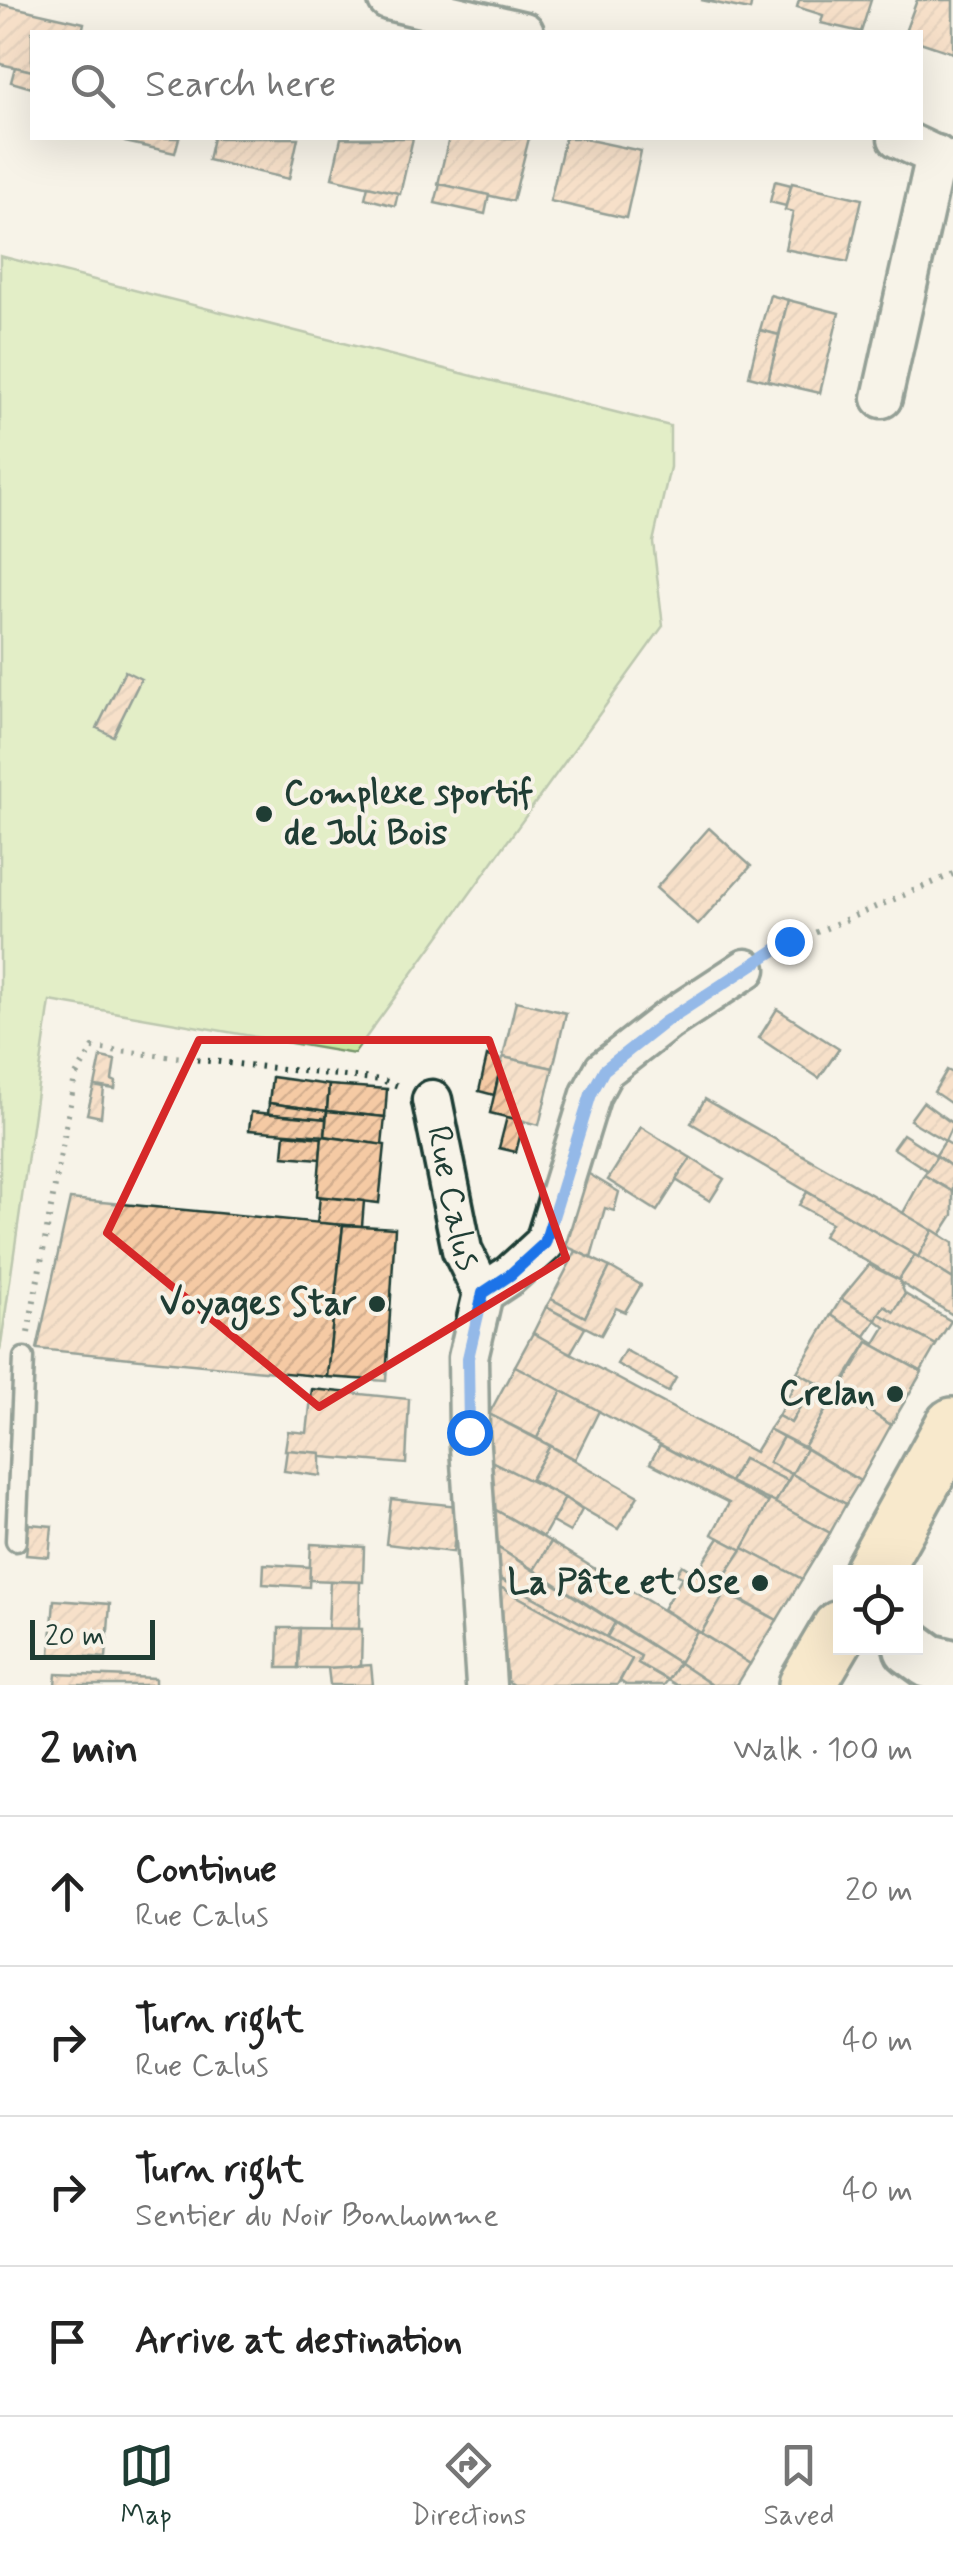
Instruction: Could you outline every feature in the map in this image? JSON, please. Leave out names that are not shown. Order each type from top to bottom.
[{"type":"main road","points":[[876,1565],[953,1426]]},
{"type":"main road","points":[[807,1685],[833,1640]]},
{"type":"main road","points":[[922,1655],[953,1667]]},
{"type":"street","points":[[388,0],[516,30]]},
{"type":"street","points":[[882,398],[945,159],[902,140]]},
{"type":"street","name":"Rue Calus","points":[[483,1293],[545,1243],[591,1094],[604,1070],[666,1021],[746,969]]},
{"type":"street","name":"Rue Calus","points":[[432,1100],[462,1250],[483,1293],[468,1358],[469,1432],[486,1685]]},
{"type":"lane","points":[[16,1540],[24,1358]]},
{"type":"path","points":[[746,969],[789,941],[953,874]]},
{"type":"path","points":[[24,1358],[76,1077],[92,1048],[382,1080],[432,1100]]},
{"type":"highlighted area","points":[[199,1040],[489,1040],[566,1258],[319,1407],[107,1233]]},
{"type":"green space","name":"Complexe sportif de Joli Bois","points":[[0,256],[670,426],[670,467],[653,542],[663,626],[354,1054],[50,1001],[0,1351]]},
{"type":"building","points":[[701,0],[752,0],[750,10]]},
{"type":"building","points":[[799,0],[871,0],[862,30],[821,23],[823,15],[797,7]]},
{"type":"building","points":[[917,0],[953,0],[953,53],[923,43],[923,30],[906,30]]},
{"type":"building","points":[[0,4],[84,23],[82,30],[30,30],[30,71],[0,64]]},
{"type":"building","points":[[15,67],[30,71],[30,87],[11,82]]},
{"type":"building","points":[[126,140],[178,140],[175,153]]},
{"type":"building","points":[[213,140],[298,140],[289,179],[208,160]]},
{"type":"building","points":[[341,140],[413,140],[400,194],[332,178]]},
{"type":"building","points":[[449,140],[528,140],[513,201],[438,184]]},
{"type":"building","points":[[565,140],[589,140],[641,151],[626,218],[550,201]]},
{"type":"building","points":[[775,181],[791,185],[786,206],[770,202]]},
{"type":"building","points":[[792,183],[862,199],[848,262],[785,249],[793,212],[785,210]]},
{"type":"building","points":[[440,184],[489,195],[485,214],[435,203]]},
{"type":"building","points":[[368,186],[398,193],[395,206],[365,198]]},
{"type":"building","points":[[770,295],[788,300],[779,335],[760,330]]},
{"type":"building","points":[[788,300],[839,313],[820,393],[768,381]]},
{"type":"building","points":[[760,330],[779,335],[768,381],[749,376]]},
{"type":"building","points":[[125,671],[141,679],[113,736],[97,728]]},
{"type":"building","points":[[709,828],[751,866],[698,925],[656,888]]},
{"type":"building","points":[[516,1001],[566,1013],[553,1068],[503,1057]]},
{"type":"building","points":[[777,1009],[839,1049],[819,1078],[759,1038]]},
{"type":"building","points":[[487,1056],[502,1060],[494,1095],[479,1091]]},
{"type":"building","points":[[101,1057],[115,1060],[115,1089],[95,1086]]},
{"type":"building","points":[[503,1057],[553,1068],[539,1125],[490,1113]]},
{"type":"building","points":[[947,1070],[953,1073],[953,1105],[934,1092]]},
{"type":"building","points":[[272,1077],[329,1085],[327,1111],[269,1103]]},
{"type":"building","points":[[329,1085],[387,1089],[385,1117],[327,1111]]},
{"type":"building","points":[[94,1086],[104,1088],[101,1117],[87,1114]]},
{"type":"building","points":[[705,1099],[933,1230],[918,1257],[691,1123]]},
{"type":"building","points":[[923,1102],[953,1124],[945,1141],[910,1120]]},
{"type":"building","points":[[269,1103],[327,1111],[326,1119],[268,1114]]},
{"type":"building","points":[[327,1111],[385,1117],[382,1145],[325,1136]]},
{"type":"building","points":[[251,1112],[326,1119],[325,1136],[249,1130]]},
{"type":"building","points":[[507,1117],[524,1121],[516,1152],[499,1148]]},
{"type":"building","points":[[641,1127],[691,1158],[657,1211],[608,1180]]},
{"type":"building","points":[[285,1134],[322,1138],[320,1159],[283,1156]]},
{"type":"building","points":[[903,1134],[937,1156],[928,1171],[893,1148]]},
{"type":"building","points":[[322,1136],[385,1145],[379,1203],[317,1196]]},
{"type":"building","points":[[945,1141],[953,1146],[953,1168],[936,1155]]},
{"type":"building","points":[[937,1156],[953,1168],[953,1192],[924,1175]]},
{"type":"building","points":[[691,1158],[724,1179],[710,1201],[676,1180]]},
{"type":"building","points":[[579,1168],[619,1192],[614,1211],[605,1208],[591,1258],[557,1242]]},
{"type":"building","points":[[924,1175],[953,1192],[953,1215],[940,1235],[903,1213]]},
{"type":"building","points":[[807,1192],[915,1255],[899,1280],[823,1236],[831,1223],[799,1205]]},
{"type":"building","points":[[320,1197],[364,1201],[362,1226],[317,1223]]},
{"type":"building","points":[[70,1199],[343,1225],[327,1377],[37,1349]]},
{"type":"building","points":[[343,1225],[395,1228],[386,1381],[327,1377]]},
{"type":"building","points":[[933,1230],[953,1243],[953,1279],[918,1257]]},
{"type":"building","points":[[576,1251],[610,1267],[585,1317],[551,1299]]},
{"type":"building","points":[[915,1255],[953,1279],[953,1315],[898,1281]]},
{"type":"building","points":[[869,1265],[899,1280],[905,1294],[894,1312],[884,1306],[876,1320],[841,1299]]},
{"type":"building","points":[[610,1267],[641,1285],[625,1312],[616,1308],[601,1335],[546,1307],[551,1299],[585,1317]]},
{"type":"building","points":[[905,1294],[951,1321],[936,1345],[879,1314],[884,1306],[894,1312]]},
{"type":"building","points":[[841,1299],[876,1320],[865,1336],[831,1315]]},
{"type":"building","points":[[546,1307],[585,1328],[570,1354],[533,1333]]},
{"type":"building","points":[[879,1314],[936,1345],[921,1371],[874,1345],[885,1327],[876,1320]]},
{"type":"building","points":[[831,1315],[875,1343],[868,1342],[836,1393],[797,1372]]},
{"type":"building","points":[[533,1333],[755,1452],[769,1429],[783,1437],[769,1462],[792,1474],[788,1481],[743,1459],[730,1482],[515,1366]]},
{"type":"building","points":[[868,1342],[922,1372],[891,1425],[839,1392]]},
{"type":"building","points":[[625,1350],[676,1378],[668,1392],[617,1364]]},
{"type":"building","points":[[515,1366],[562,1391],[537,1438],[489,1414]]},
{"type":"building","points":[[800,1374],[815,1382],[791,1423],[778,1416]]},
{"type":"building","points":[[815,1382],[836,1393],[804,1447],[769,1429],[778,1416],[791,1423]]},
{"type":"building","points":[[312,1389],[409,1399],[406,1464],[285,1450],[288,1431],[307,1433]]},
{"type":"building","points":[[562,1391],[599,1411],[575,1459],[537,1438]]},
{"type":"building","points":[[837,1391],[891,1425],[860,1481],[804,1447]]},
{"type":"building","points":[[489,1414],[550,1446],[530,1481],[491,1461]]},
{"type":"building","points":[[783,1437],[806,1449],[792,1474],[769,1462]]},
{"type":"building","points":[[660,1445],[769,1503],[742,1550],[712,1534],[729,1503],[650,1463]]},
{"type":"building","points":[[550,1446],[638,1496],[618,1529],[531,1479]]},
{"type":"building","points":[[806,1449],[860,1481],[846,1504],[792,1474]]},
{"type":"building","points":[[287,1450],[321,1453],[321,1476],[284,1471]]},
{"type":"building","points":[[743,1459],[788,1481],[775,1503],[730,1482]]},
{"type":"building","points":[[491,1461],[565,1498],[543,1537],[494,1509]]},
{"type":"building","points":[[792,1474],[846,1504],[830,1533],[775,1503]]},
{"type":"building","points":[[565,1498],[582,1510],[570,1532],[552,1522]]},
{"type":"building","points":[[391,1499],[459,1506],[453,1552],[386,1544]]},
{"type":"building","points":[[770,1500],[830,1533],[802,1579],[743,1548]]},
{"type":"building","points":[[494,1509],[551,1542],[534,1570],[497,1547]]},
{"type":"building","points":[[29,1524],[52,1526],[49,1557],[26,1555]]},
{"type":"building","points":[[719,1538],[742,1550],[718,1586],[696,1573]]},
{"type":"building","points":[[551,1542],[697,1631],[679,1663],[534,1570]]},
{"type":"building","points":[[311,1544],[364,1547],[363,1582],[309,1580]]},
{"type":"building","points":[[497,1547],[615,1623],[607,1637],[500,1579]]},
{"type":"building","name":"La Pâte et Ose","points":[[743,1548],[802,1579],[777,1620],[718,1586]]},
{"type":"building","points":[[264,1564],[310,1567],[309,1587],[263,1584]]},
{"type":"building","points":[[682,1565],[725,1593],[701,1633],[663,1609],[682,1577],[676,1574]]},
{"type":"building","points":[[500,1579],[641,1656],[638,1663],[668,1680],[664,1685],[626,1685],[620,1681],[632,1659],[500,1587]]},
{"type":"building","points":[[330,1581],[360,1582],[359,1629],[328,1629]]},
{"type":"building","points":[[500,1587],[632,1659],[617,1685],[513,1685],[507,1681]]},
{"type":"building","points":[[725,1593],[777,1620],[750,1664],[701,1633]]},
{"type":"building","points":[[54,1600],[110,1604],[106,1658],[50,1654]]},
{"type":"building","points":[[615,1623],[679,1663],[668,1680],[638,1663],[641,1656],[607,1637]]},
{"type":"building","points":[[279,1628],[300,1628],[298,1668],[278,1668]]},
{"type":"building","points":[[300,1628],[362,1629],[361,1668],[298,1668]]},
{"type":"building","points":[[697,1631],[750,1664],[737,1685],[712,1685],[679,1663]]},
{"type":"building","points":[[679,1663],[712,1685],[676,1685],[668,1680]]},
{"type":"building","points":[[371,1665],[373,1685],[330,1685],[328,1668]]},
{"type":"building","points":[[56,1674],[155,1678],[155,1685],[55,1685]]},
{"type":"place","name":"Complexe sportif de Joli Bois","points":[[264,814]]},
{"type":"place","name":"Voyages Star","points":[[377,1304]]},
{"type":"place","name":"Crelan","points":[[895,1394]]},
{"type":"place","name":"La Pâte et Ose","points":[[760,1583]]},
{"type":"route","points":[[469,1432],[468,1358],[483,1293],[545,1243],[591,1094],[604,1070],[666,1021],[789,941]]}]
